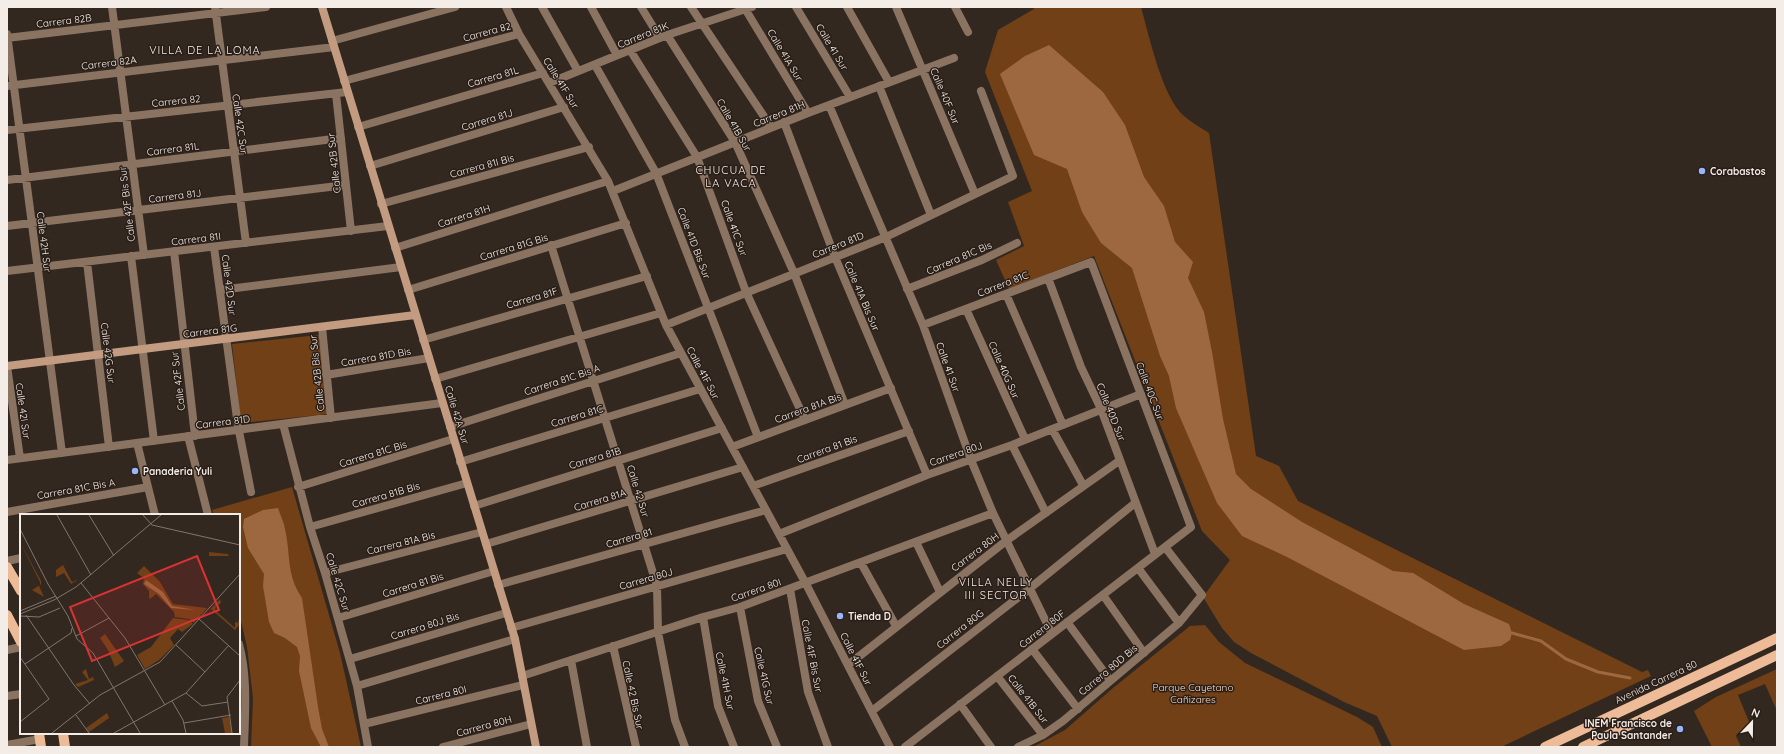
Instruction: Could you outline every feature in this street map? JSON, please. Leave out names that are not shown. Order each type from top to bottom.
[{"type":"main road","points":[[7,567],[20,589]]},
{"type":"main road","points":[[7,615],[20,640]]},
{"type":"main road","name":"Avenida Carrera 80","points":[[1545,747],[1777,638]]},
{"type":"main road","points":[[1583,747],[1777,655]]},
{"type":"main road","points":[[1677,685],[1683,700]]},
{"type":"main road","points":[[63,734],[65,747]]},
{"type":"street","name":"Calle 42F Bis Sur","points":[[112,7],[144,255]]},
{"type":"street","name":"Carrera 82B","points":[[7,38],[114,25],[215,10],[266,7]]},
{"type":"street","points":[[322,7],[347,92]]},
{"type":"street","name":"Carrera 82A","points":[[10,86],[222,60],[333,44],[455,7]]},
{"type":"street","name":"Calle 41F Sur","points":[[506,7],[519,34],[589,147],[608,181],[666,325],[806,584],[890,747]]},
{"type":"street","points":[[542,7],[578,71]]},
{"type":"street","points":[[591,7],[617,55]]},
{"type":"street","name":"Calle 41B Sur","points":[[641,7],[664,36],[735,142],[794,274],[845,405]]},
{"type":"street","points":[[691,7],[771,128]]},
{"type":"street","name":"Calle 41 Sur","points":[[796,7],[850,97]]},
{"type":"street","points":[[847,7],[890,82]]},
{"type":"street","name":"Calle 40F Sur","points":[[896,7],[975,194]]},
{"type":"street","points":[[955,7],[968,32]]},
{"type":"street","name":"Carrera 81K","points":[[549,83],[664,36],[747,8]]},
{"type":"street","name":"Calle 41A Sur","points":[[747,8],[808,113]]},
{"type":"street","name":"Calle 42C Sur","points":[[215,10],[246,243]]},
{"type":"street","name":"Calle 42H Sur","points":[[7,34],[10,86],[19,129],[26,178],[62,453]]},
{"type":"street","name":"Carrera 82","points":[[344,81],[519,34]]},
{"type":"street","name":"Calle 41C Sur","points":[[630,50],[697,157],[746,292],[804,420]]},
{"type":"street","name":"Carrera 81H","points":[[612,191],[784,122],[879,86],[924,71],[954,58]]},
{"type":"street","name":"Calle 41D Bis Sur","points":[[594,65],[656,173],[758,437]]},
{"type":"street","name":"Carrera 81L","points":[[358,127],[542,73]]},
{"type":"street","points":[[879,86],[931,215]]},
{"type":"street","name":"Carrera 81D","points":[[666,325],[886,237],[1013,176],[981,91]]},
{"type":"street","name":"Carrera 82","points":[[7,130],[347,92]]},
{"type":"street","name":"Calle 42A Sur","points":[[347,92],[515,640],[530,724],[536,747]]},
{"type":"street","name":"Calle 42B Sur","points":[[336,94],[351,231]]},
{"type":"street","name":"Calle 41 Sur","points":[[829,105],[922,325],[971,460],[993,513],[1052,634]]},
{"type":"street","name":"Carrera 81J","points":[[370,166],[564,107]]},
{"type":"street","name":"Calle 41A Bis Sur","points":[[784,122],[835,257],[927,475]]},
{"type":"street","name":"Carrera 81L","points":[[7,180],[341,138]]},
{"type":"street","name":"Carrera 81I Bis","points":[[381,204],[589,147]]},
{"type":"street","name":"Carrera 81H","points":[[395,248],[608,181]]},
{"type":"street","name":"Carrera 81J","points":[[7,226],[346,185]]},
{"type":"street","name":"Carrera 81G Bis","points":[[408,290],[626,223]]},
{"type":"street","name":"Carrera 81I","points":[[7,271],[388,226]]},
{"type":"street","name":"Carrera 81C Bis","points":[[907,289],[982,260],[1017,243]]},
{"type":"street","name":"Calle 42 Sur","points":[[552,246],[657,586],[658,632],[675,720],[685,747]]},
{"type":"street","name":"Calle 42D Sur","points":[[214,247],[239,430],[251,492]]},
{"type":"street","name":"Calle 42F Sur","points":[[174,251],[192,436],[208,514]]},
{"type":"street","name":"Calle 42F Bis Sur","points":[[131,256],[154,441]]},
{"type":"street","name":"Calle 42G Sur","points":[[86,262],[109,447]]},
{"type":"street","name":"Carrera 81C","points":[[922,325],[1090,262]]},
{"type":"street","name":"Calle 40C Sur","points":[[1090,262],[1191,527]]},
{"type":"street","points":[[220,290],[401,267]]},
{"type":"street","name":"Carrera 81F","points":[[423,340],[647,276]]},
{"type":"street","name":"Calle 40D Sur","points":[[1048,278],[1081,367],[1100,409],[1155,554]]},
{"type":"street","points":[[1006,294],[1063,425]]},
{"type":"street","name":"Calle 40G Sur","points":[[966,309],[1025,439]]},
{"type":"street","points":[[435,379],[661,313]]},
{"type":"street","name":"Carrera 81G","points":[[7,366],[415,315]]},
{"type":"street","name":"Calle 42B Bis Sur","points":[[322,327],[331,418]]},
{"type":"street","name":"Carrera 81C Bis A","points":[[450,427],[681,353]]},
{"type":"street","name":"Carrera 81D Bis","points":[[326,375],[429,358]]},
{"type":"street","name":"Calle 42I Sur","points":[[7,366],[20,458]]},
{"type":"street","name":"Carrera 81A Bis","points":[[732,447],[891,388]]},
{"type":"street","name":"Carrera 81C","points":[[460,462],[700,389]]},
{"type":"street","name":"Carrera 80J","points":[[779,534],[927,475],[971,460],[1141,394]]},
{"type":"street","name":"Carrera 81D","points":[[7,460],[442,403]]},
{"type":"street","name":"Calle 42C Sur","points":[[283,424],[298,487],[350,659],[357,686],[368,747]]},
{"type":"street","name":"Carrera 81B","points":[[474,506],[722,428]]},
{"type":"street","points":[[1052,429],[1083,486]]},
{"type":"street","name":"Carrera 81 Bis","points":[[753,486],[909,431]]},
{"type":"street","name":"Carrera 81C Bis","points":[[298,487],[454,439]]},
{"type":"street","points":[[137,444],[155,514]]},
{"type":"street","points":[[1012,444],[1046,513]]},
{"type":"street","name":"Carrera 80H","points":[[848,665],[1006,541],[1119,461]]},
{"type":"street","name":"Carrera 81A","points":[[486,544],[743,467]]},
{"type":"street","name":"Carrera 81B Bis","points":[[310,527],[467,483]]},
{"type":"street","name":"Carrera 81C Bis A","points":[[7,512],[148,487]]},
{"type":"street","name":"Carrera 80G","points":[[872,711],[1135,503]]},
{"type":"street","name":"Carrera 81","points":[[498,585],[766,510]]},
{"type":"street","name":"Carrera 80I","points":[[522,676],[703,617],[740,607],[806,584],[993,513]]},
{"type":"street","name":"Carrera 80F","points":[[904,747],[1191,527]]},
{"type":"street","name":"Carrera 81A Bis","points":[[325,573],[482,532]]},
{"type":"street","points":[[916,542],[940,592]]},
{"type":"street","name":"Carrera 80D Bis","points":[[1018,747],[1043,735],[1078,709],[1110,680],[1179,623],[1202,595],[1165,547]]},
{"type":"street","name":"Carrera 80J","points":[[511,628],[787,549]]},
{"type":"street","points":[[7,561],[20,558]]},
{"type":"street","points":[[861,563],[896,626]]},
{"type":"street","points":[[1138,568],[1179,623]]},
{"type":"street","name":"Carrera 81 Bis","points":[[338,618],[494,571]]},
{"type":"street","name":"Calle 41F Bis Sur","points":[[790,589],[808,692],[828,747]]},
{"type":"street","points":[[1103,595],[1144,653]]},
{"type":"street","name":"Calle 41G Sur","points":[[740,607],[758,701],[777,747]]},
{"type":"street","name":"Carrera 80J Bis","points":[[350,659],[506,612]]},
{"type":"street","name":"Calle 41H Sur","points":[[703,617],[718,706],[734,747]]},
{"type":"street","points":[[1067,622],[1110,680]]},
{"type":"street","points":[[357,686],[515,640]]},
{"type":"street","name":"Calle 42 Bis Sur","points":[[613,646],[636,747]]},
{"type":"street","points":[[7,650],[20,647]]},
{"type":"street","points":[[1032,649],[1078,709]]},
{"type":"street","points":[[241,657],[244,747]]},
{"type":"street","points":[[571,660],[587,747]]},
{"type":"street","name":"Calle 41B Sur","points":[[997,676],[1043,735]]},
{"type":"street","name":"Carrera 80I","points":[[364,724],[524,685]]},
{"type":"street","points":[[7,696],[20,694]]},
{"type":"street","points":[[960,704],[991,747]]},
{"type":"street","name":"Carrera 80H","points":[[443,747],[530,724]]},
{"type":"street","points":[[7,745],[40,740]]},
{"type":"green space","points":[[1033,7],[1141,7],[1157,65],[1169,95],[1176,107],[1184,116],[1209,133],[1256,456],[1279,466],[1298,501],[1642,672],[1648,670],[1651,676],[1501,747],[1392,747],[1377,716],[1344,702],[1251,653],[1234,642],[1222,628],[1203,597],[1230,560],[1202,531],[1094,256],[1009,289],[996,260],[1024,246],[1008,202],[1032,191],[985,72],[998,30],[1034,9]]},
{"type":"green space","points":[[319,335],[328,414],[241,423],[232,344]]},
{"type":"green space","points":[[292,487],[340,653],[361,747],[251,747],[253,698],[247,647],[240,616],[240,514],[214,514],[212,510]]},
{"type":"green space","name":"Parque Cayetano Cañizares","points":[[1205,625],[1219,642],[1245,663],[1357,717],[1373,727],[1382,747],[1033,747],[1065,730],[1113,688],[1190,626]]},
{"type":"green space","points":[[1777,669],[1777,711],[1765,684],[1738,695],[1752,729],[1736,736],[1741,747],[1712,747],[1694,711],[1716,697]]},
{"type":"shaded area","points":[[1049,45],[1103,92],[1125,125],[1144,177],[1164,206],[1175,242],[1193,262],[1188,278],[1204,312],[1223,419],[1236,474],[1251,489],[1302,522],[1393,571],[1413,573],[1464,604],[1509,624],[1512,633],[1510,640],[1501,646],[1464,650],[1287,557],[1242,536],[1217,503],[1176,408],[1169,376],[1160,356],[1132,268],[1101,243],[1082,212],[1067,169],[1034,155],[1000,74],[1025,56]]},
{"type":"shaded area","points":[[278,508],[287,539],[293,581],[302,598],[318,707],[322,729],[329,747],[321,747],[311,728],[299,671],[300,656],[297,647],[285,638],[274,633],[269,622],[263,586],[264,574],[248,548],[243,527],[244,519],[263,510]]},
{"type":"waterway","points":[[1512,633],[1541,641],[1566,659],[1598,672],[1630,678]]},
{"type":"place","name":"Corabastos","points":[[1702,171]]},
{"type":"place","name":"Panaderia Yuli","points":[[135,471]]},
{"type":"place","name":"Tienda D","points":[[840,616]]},
{"type":"place","name":"INEM Francisco de Paula Santander","points":[[1680,729]]},
{"type":"district","name":"VILLA DE LA LOMA","points":[[205,50]]},
{"type":"district","name":"CHUCUA DE LA VACA","points":[[731,176]]},
{"type":"district","name":"VILLA NELLY III SECTOR","points":[[996,588]]}]
